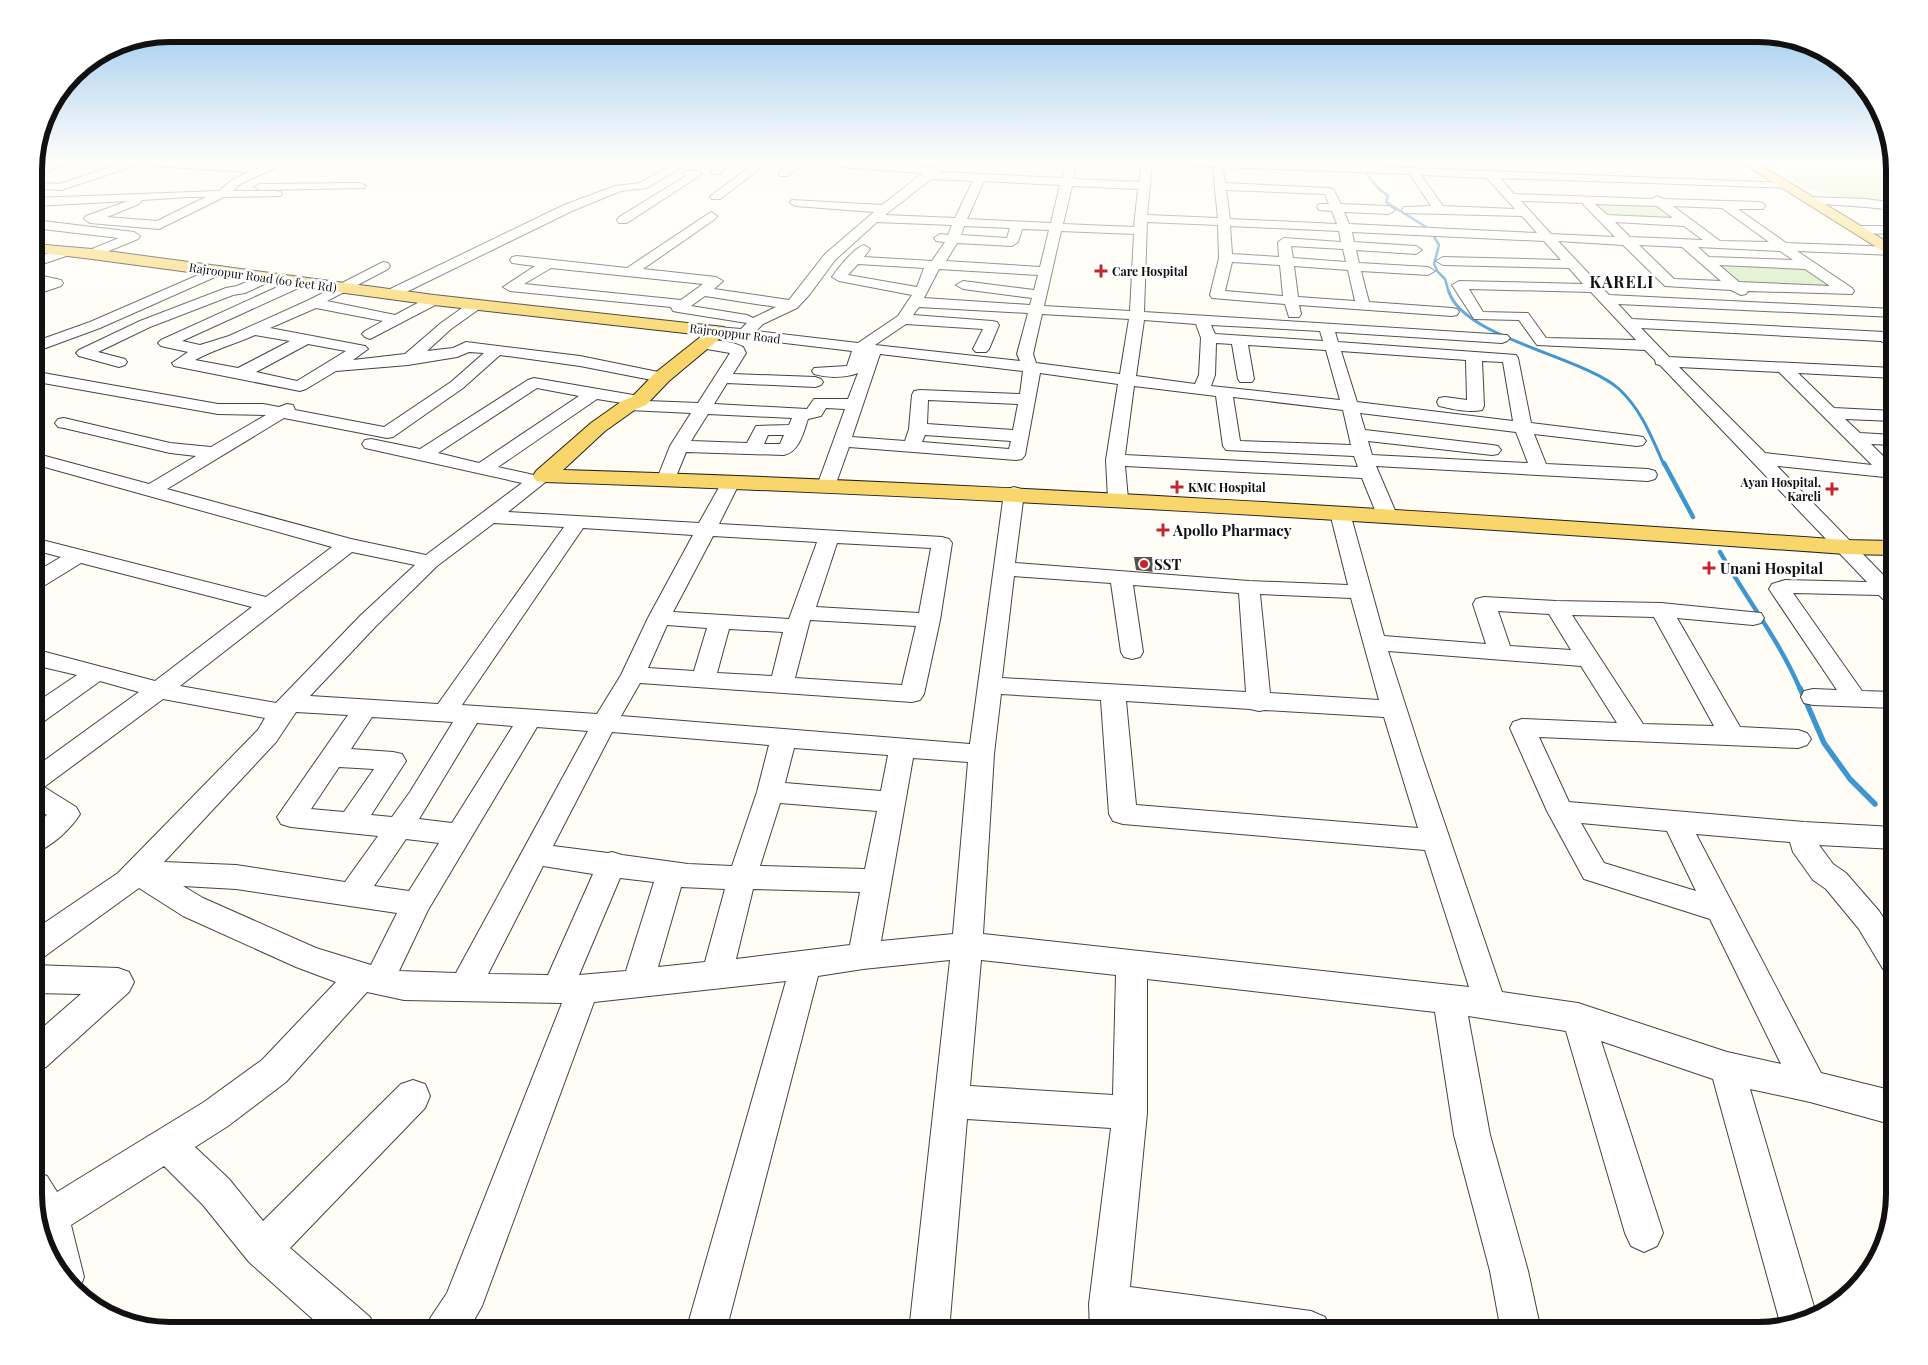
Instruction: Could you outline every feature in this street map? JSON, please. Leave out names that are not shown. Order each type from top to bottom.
[{"type":"main road","points":[[1850,225],[1886,246]]},
{"type":"main road","name":"Rajroopur Road (60 feet Rd)","points":[[43,249],[219,270],[343,288]]},
{"type":"main road","name":"Rajrooppur Road","points":[[343,288],[434,300],[718,331]]},
{"type":"main road","points":[[540,479],[598,427],[645,393],[718,331]]},
{"type":"main road","points":[[540,479],[666,479],[1014,493],[1387,515],[1845,547],[1886,548]]},
{"type":"street","points":[[43,225],[134,236]]},
{"type":"street","points":[[92,254],[159,225]]},
{"type":"street","points":[[391,294],[534,225]]},
{"type":"street","points":[[630,272],[698,225]]},
{"type":"street","points":[[745,334],[758,321],[792,305],[806,291],[830,257],[869,225]]},
{"type":"street","points":[[879,225],[877,235],[839,277],[918,297],[956,304],[1038,303]]},
{"type":"street","points":[[721,378],[817,376],[854,369],[870,344],[903,319],[918,297],[926,282],[929,271],[942,257],[953,239],[957,225]]},
{"type":"street","points":[[1011,225],[1057,227],[1121,225]]},
{"type":"street","points":[[928,237],[1012,242],[1017,225]]},
{"type":"street","points":[[1118,499],[1115,460],[1123,418],[1126,381],[1137,316],[1140,225]]},
{"type":"street","points":[[1224,225],[1226,258],[1218,295],[1452,312]]},
{"type":"street","points":[[1318,225],[1628,241],[1886,251]]},
{"type":"street","points":[[1535,225],[1662,361],[1886,590]]},
{"type":"street","points":[[1611,225],[1670,283],[1847,291]]},
{"type":"street","points":[[1688,225],[1716,244]]},
{"type":"street","points":[[1752,225],[1874,312]]},
{"type":"street","points":[[1344,226],[1363,306]]},
{"type":"street","points":[[842,442],[1016,455],[1032,374],[1027,360],[1038,303],[1057,227]]},
{"type":"street","points":[[1859,230],[1886,230]]},
{"type":"street","points":[[1803,236],[1819,247]]},
{"type":"street","points":[[1297,326],[1290,300],[1284,242],[1416,250]]},
{"type":"street","points":[[1685,243],[1708,261],[1802,345]]},
{"type":"street","points":[[910,262],[917,250]]},
{"type":"street","points":[[43,260],[64,252]]},
{"type":"street","points":[[956,304],[971,265],[981,253]]},
{"type":"street","points":[[565,265],[580,254]]},
{"type":"street","points":[[1226,258],[1428,271]]},
{"type":"street","points":[[517,260],[716,281],[678,308],[758,321]]},
{"type":"street","points":[[853,260],[937,263],[1046,271]]},
{"type":"street","points":[[870,284],[886,261]]},
{"type":"street","points":[[1443,261],[1572,264]]},
{"type":"street","points":[[1708,261],[1808,265]]},
{"type":"street","points":[[548,264],[510,287],[682,304]]},
{"type":"street","points":[[300,386],[180,363],[212,345],[234,339],[314,303],[383,266]]},
{"type":"street","points":[[43,344],[95,325],[219,270]]},
{"type":"street","points":[[119,362],[84,354],[144,324],[204,303],[268,277]]},
{"type":"street","points":[[202,350],[166,342],[300,282]]},
{"type":"street","points":[[963,285],[1038,303],[1137,316],[1502,338]]},
{"type":"street","points":[[1648,346],[1542,342],[1524,316],[1479,316],[1459,285],[1599,293],[1760,307],[1886,313]]},
{"type":"street","points":[[156,288],[172,291]]},
{"type":"street","points":[[702,292],[792,305]]},
{"type":"street","points":[[1424,296],[1432,310]]},
{"type":"street","points":[[370,334],[434,300]]},
{"type":"street","points":[[204,303],[244,308]]},
{"type":"street","points":[[314,303],[397,320]]},
{"type":"street","points":[[390,377],[446,326],[477,304]]},
{"type":"street","points":[[903,319],[992,325],[981,349]]},
{"type":"street","points":[[71,320],[95,325]]},
{"type":"street","points":[[1202,320],[1210,338],[1204,383]]},
{"type":"street","points":[[1627,323],[1886,338]]},
{"type":"street","points":[[1326,327],[1363,455],[1387,515]]},
{"type":"street","points":[[151,491],[293,406],[296,402],[285,399],[284,396],[360,349],[253,330]]},
{"type":"street","name":"Rajrooppur Road","points":[[718,331],[833,344],[870,344],[1027,360],[1126,381],[1204,383]]},
{"type":"street","points":[[1210,338],[1334,353],[1428,368]]},
{"type":"street","points":[[245,374],[306,339]]},
{"type":"street","points":[[1239,340],[1246,379]]},
{"type":"street","points":[[666,479],[679,446],[738,350],[703,344]]},
{"type":"street","points":[[245,374],[368,364],[457,352],[466,347],[580,361],[645,393],[702,408],[753,449],[784,450],[788,447],[799,414],[833,344]]},
{"type":"street","points":[[870,344],[981,349],[1027,360]]},
{"type":"street","points":[[826,486],[855,404],[870,344]]},
{"type":"street","points":[[1874,348],[1886,357]]},
{"type":"street","points":[[497,350],[457,384],[371,444],[482,469],[540,479]]},
{"type":"street","points":[[283,351],[309,357],[331,367]]},
{"type":"street","points":[[1334,353],[1474,364]]},
{"type":"street","points":[[1814,357],[1827,369]]},
{"type":"street","points":[[1456,370],[1474,364],[1510,358],[1523,427],[1539,469]]},
{"type":"street","points":[[1662,361],[1886,373]]},
{"type":"street","points":[[1204,383],[1224,391],[1476,406],[1474,364]]},
{"type":"street","points":[[1783,367],[1828,413],[1886,467]]},
{"type":"street","points":[[43,378],[218,409],[263,409],[387,433]]},
{"type":"street","points":[[1204,383],[1246,379],[1488,423],[1637,441]]},
{"type":"street","points":[[422,456],[534,383],[594,393],[750,395]]},
{"type":"street","points":[[1224,391],[1232,446],[1363,455],[1494,459],[1539,469],[1648,475]]},
{"type":"street","points":[[482,469],[594,393]]},
{"type":"street","points":[[911,447],[918,429],[920,394],[1027,399]]},
{"type":"street","points":[[679,446],[727,429],[799,414],[812,414],[820,403],[855,404]]},
{"type":"street","points":[[1828,413],[1886,416]]},
{"type":"street","points":[[64,423],[170,448],[213,454]]},
{"type":"street","points":[[1488,423],[1494,459]]},
{"type":"street","points":[[918,429],[1021,436]]},
{"type":"street","points":[[1854,438],[1886,440]]},
{"type":"street","points":[[1115,460],[1363,455],[1494,459]]},
{"type":"street","points":[[1758,458],[1886,471]]},
{"type":"street","points":[[43,461],[348,545],[430,562]]},
{"type":"street","points":[[43,941],[128,881],[267,736],[286,707],[368,621],[430,562],[540,479]]},
{"type":"street","points":[[465,986],[604,723],[633,675],[659,618],[731,482]]},
{"type":"street","points":[[930,1322],[967,946],[981,754],[1014,493]]},
{"type":"street","points":[[1340,513],[1359,592],[1393,710],[1490,1004]]},
{"type":"street","points":[[490,517],[942,543],[929,620],[912,694],[633,675]]},
{"type":"street","points":[[352,895],[419,799],[457,713],[578,521]]},
{"type":"street","points":[[782,684],[800,619],[829,537]]},
{"type":"street","points":[[43,774],[159,690],[348,545]]},
{"type":"street","points":[[43,546],[269,605]]},
{"type":"street","points":[[43,577],[78,556]]},
{"type":"street","points":[[1005,569],[1249,587],[1359,592]]},
{"type":"street","points":[[1121,578],[1132,652]]},
{"type":"street","points":[[1855,698],[1780,589],[1784,586],[1886,593]]},
{"type":"street","points":[[1249,587],[1259,703]]},
{"type":"street","points":[[1501,653],[1484,604],[1556,608],[1660,610],[1754,618]]},
{"type":"street","points":[[1556,608],[1635,732]]},
{"type":"street","points":[[1660,610],[1732,736]]},
{"type":"street","points":[[659,618],[720,622],[800,619],[929,620]]},
{"type":"street","points":[[703,679],[720,622]]},
{"type":"street","points":[[1375,643],[1589,659]]},
{"type":"street","points":[[43,659],[159,690],[286,707],[366,708],[457,713],[784,737],[981,754]]},
{"type":"street","points":[[43,710],[97,672]]},
{"type":"street","points":[[990,685],[1393,710]]},
{"type":"street","points":[[1113,693],[1123,814],[1436,840]]},
{"type":"street","points":[[1813,696],[1886,700]]},
{"type":"street","points":[[366,708],[291,817],[459,834]]},
{"type":"street","points":[[44,1208],[166,1144],[216,1114],[274,1071],[370,979],[530,718]]},
{"type":"street","points":[[1720,910],[1594,871],[1560,812],[1522,728],[1798,739]]},
{"type":"street","points":[[717,974],[742,877],[770,792],[784,737]]},
{"type":"street","points":[[863,956],[902,748]]},
{"type":"street","points":[[332,756],[392,761],[351,823]]},
{"type":"street","points":[[770,792],[891,802]]},
{"type":"street","points":[[43,800],[66,814],[43,834]]},
{"type":"street","points":[[1560,812],[1675,820],[1804,833],[1886,838]]},
{"type":"street","points":[[1675,820],[1810,1086]]},
{"type":"street","points":[[1804,833],[1803,844],[1823,872],[1836,881],[1870,920],[1886,947]]},
{"type":"street","points":[[535,854],[612,863],[688,876],[877,880]]},
{"type":"street","points":[[451,1322],[462,1306],[612,863]]},
{"type":"street","points":[[136,872],[236,877],[416,904]]},
{"type":"street","points":[[136,872],[193,907],[307,958],[370,979],[404,986],[570,988],[638,983],[806,965],[863,956],[967,946],[1490,1004],[1578,1018],[1727,1068],[1810,1086],[1886,1106]]},
{"type":"street","points":[[638,983],[671,873]]},
{"type":"street","points":[[1132,963],[1130,1113],[1110,1318],[1172,1322]]},
{"type":"street","points":[[708,1322],[806,965]]},
{"type":"street","points":[[43,979],[118,982],[43,1048]]},
{"type":"street","points":[[1449,1000],[1472,1135],[1509,1270],[1519,1322]]},
{"type":"street","points":[[1578,1018],[1644,1234]]},
{"type":"street","points":[[1727,1068],[1797,1316]]},
{"type":"street","points":[[262,1249],[413,1096]]},
{"type":"street","points":[[952,1101],[1130,1113]]},
{"type":"street","points":[[166,1144],[216,1192],[262,1249],[346,1322]]},
{"type":"street","points":[[46,1223],[55,1249]]},
{"type":"green space","points":[[1715,265],[1805,268],[1830,287],[1736,284]]},
{"type":"building","name":"SST","points":[[1134,557],[1152,557],[1154,572],[1136,570]]},
{"type":"waterway","points":[[1422,225],[1426,227]]},
{"type":"waterway","points":[[1433,235],[1439,245],[1434,264],[1438,272],[1445,279],[1449,293]]},
{"type":"waterway","points":[[1449,292],[1459,308],[1477,322],[1527,346],[1580,367],[1619,389],[1640,415],[1664,465]]},
{"type":"waterway","points":[[1664,463],[1693,517]]},
{"type":"waterway","points":[[1720,552],[1782,653],[1800,689]]},
{"type":"waterway","points":[[1800,688],[1824,743],[1850,779],[1875,804]]},
{"type":"place","name":"Care Hospital","points":[[1101,271]]},
{"type":"place","name":"KMC Hospital","points":[[1177,487]]},
{"type":"place","name":"Ayan Hospital, Kareli","points":[[1832,489]]},
{"type":"place","name":"Apollo Pharmacy","points":[[1163,530]]},
{"type":"place","name":"SST","points":[[1144,564]]},
{"type":"place","name":"Unani Hospital","points":[[1709,568]]},
{"type":"district","name":"KARELI","points":[[1622,281]]}]
